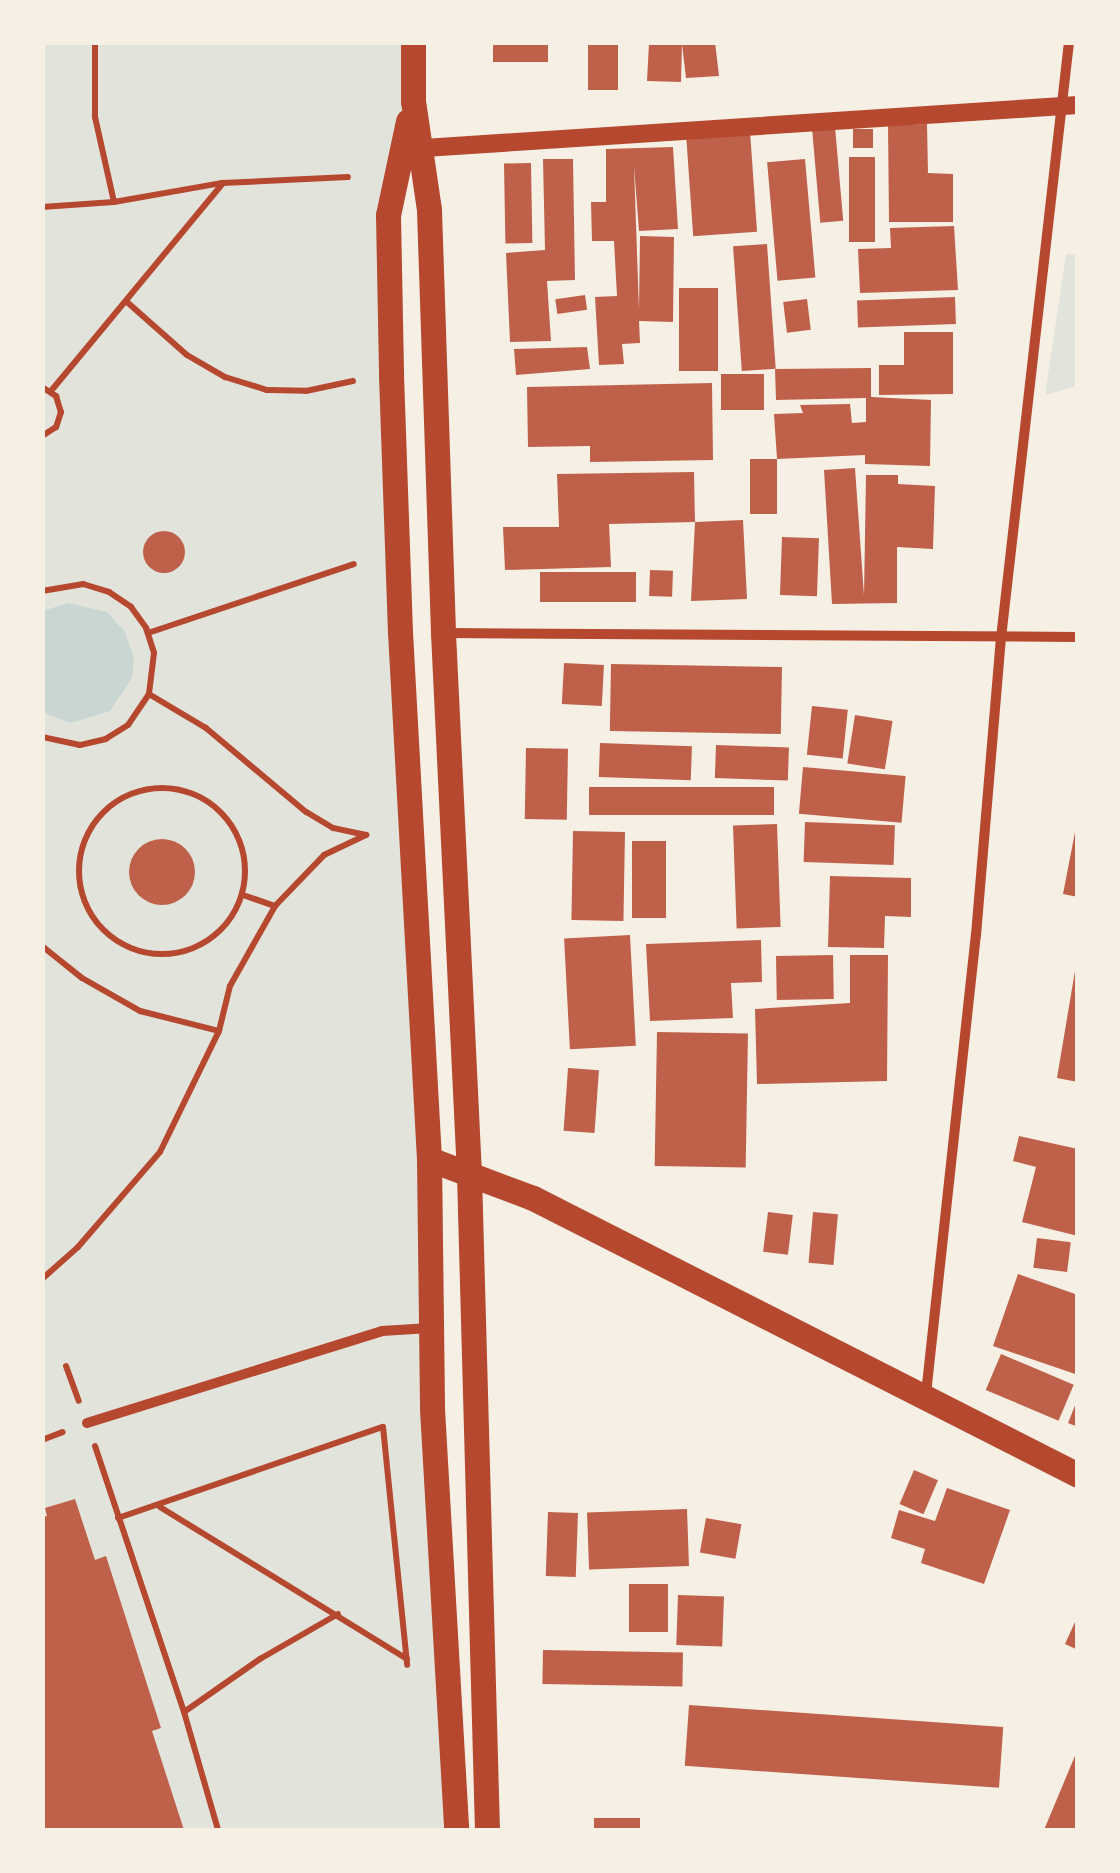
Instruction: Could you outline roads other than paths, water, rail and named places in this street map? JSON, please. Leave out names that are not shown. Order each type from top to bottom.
[{"type":"main road","points":[[413,42],[410,149],[388,216],[391,375],[400,632],[429,1159],[430,1328],[456,1830]]},
{"type":"main road","points":[[410,149],[429,210],[443,633],[469,1174],[487,1830]]},
{"type":"main road","points":[[429,1159],[533,1198],[1078,1475]]},
{"type":"street","points":[[925,1398],[976,935],[1001,638],[1071,105],[1069,42]]},
{"type":"street","points":[[410,149],[1071,105]]},
{"type":"street","points":[[443,633],[1078,637]]},
{"type":"street","points":[[87,1423],[382,1331],[430,1328]]}]
